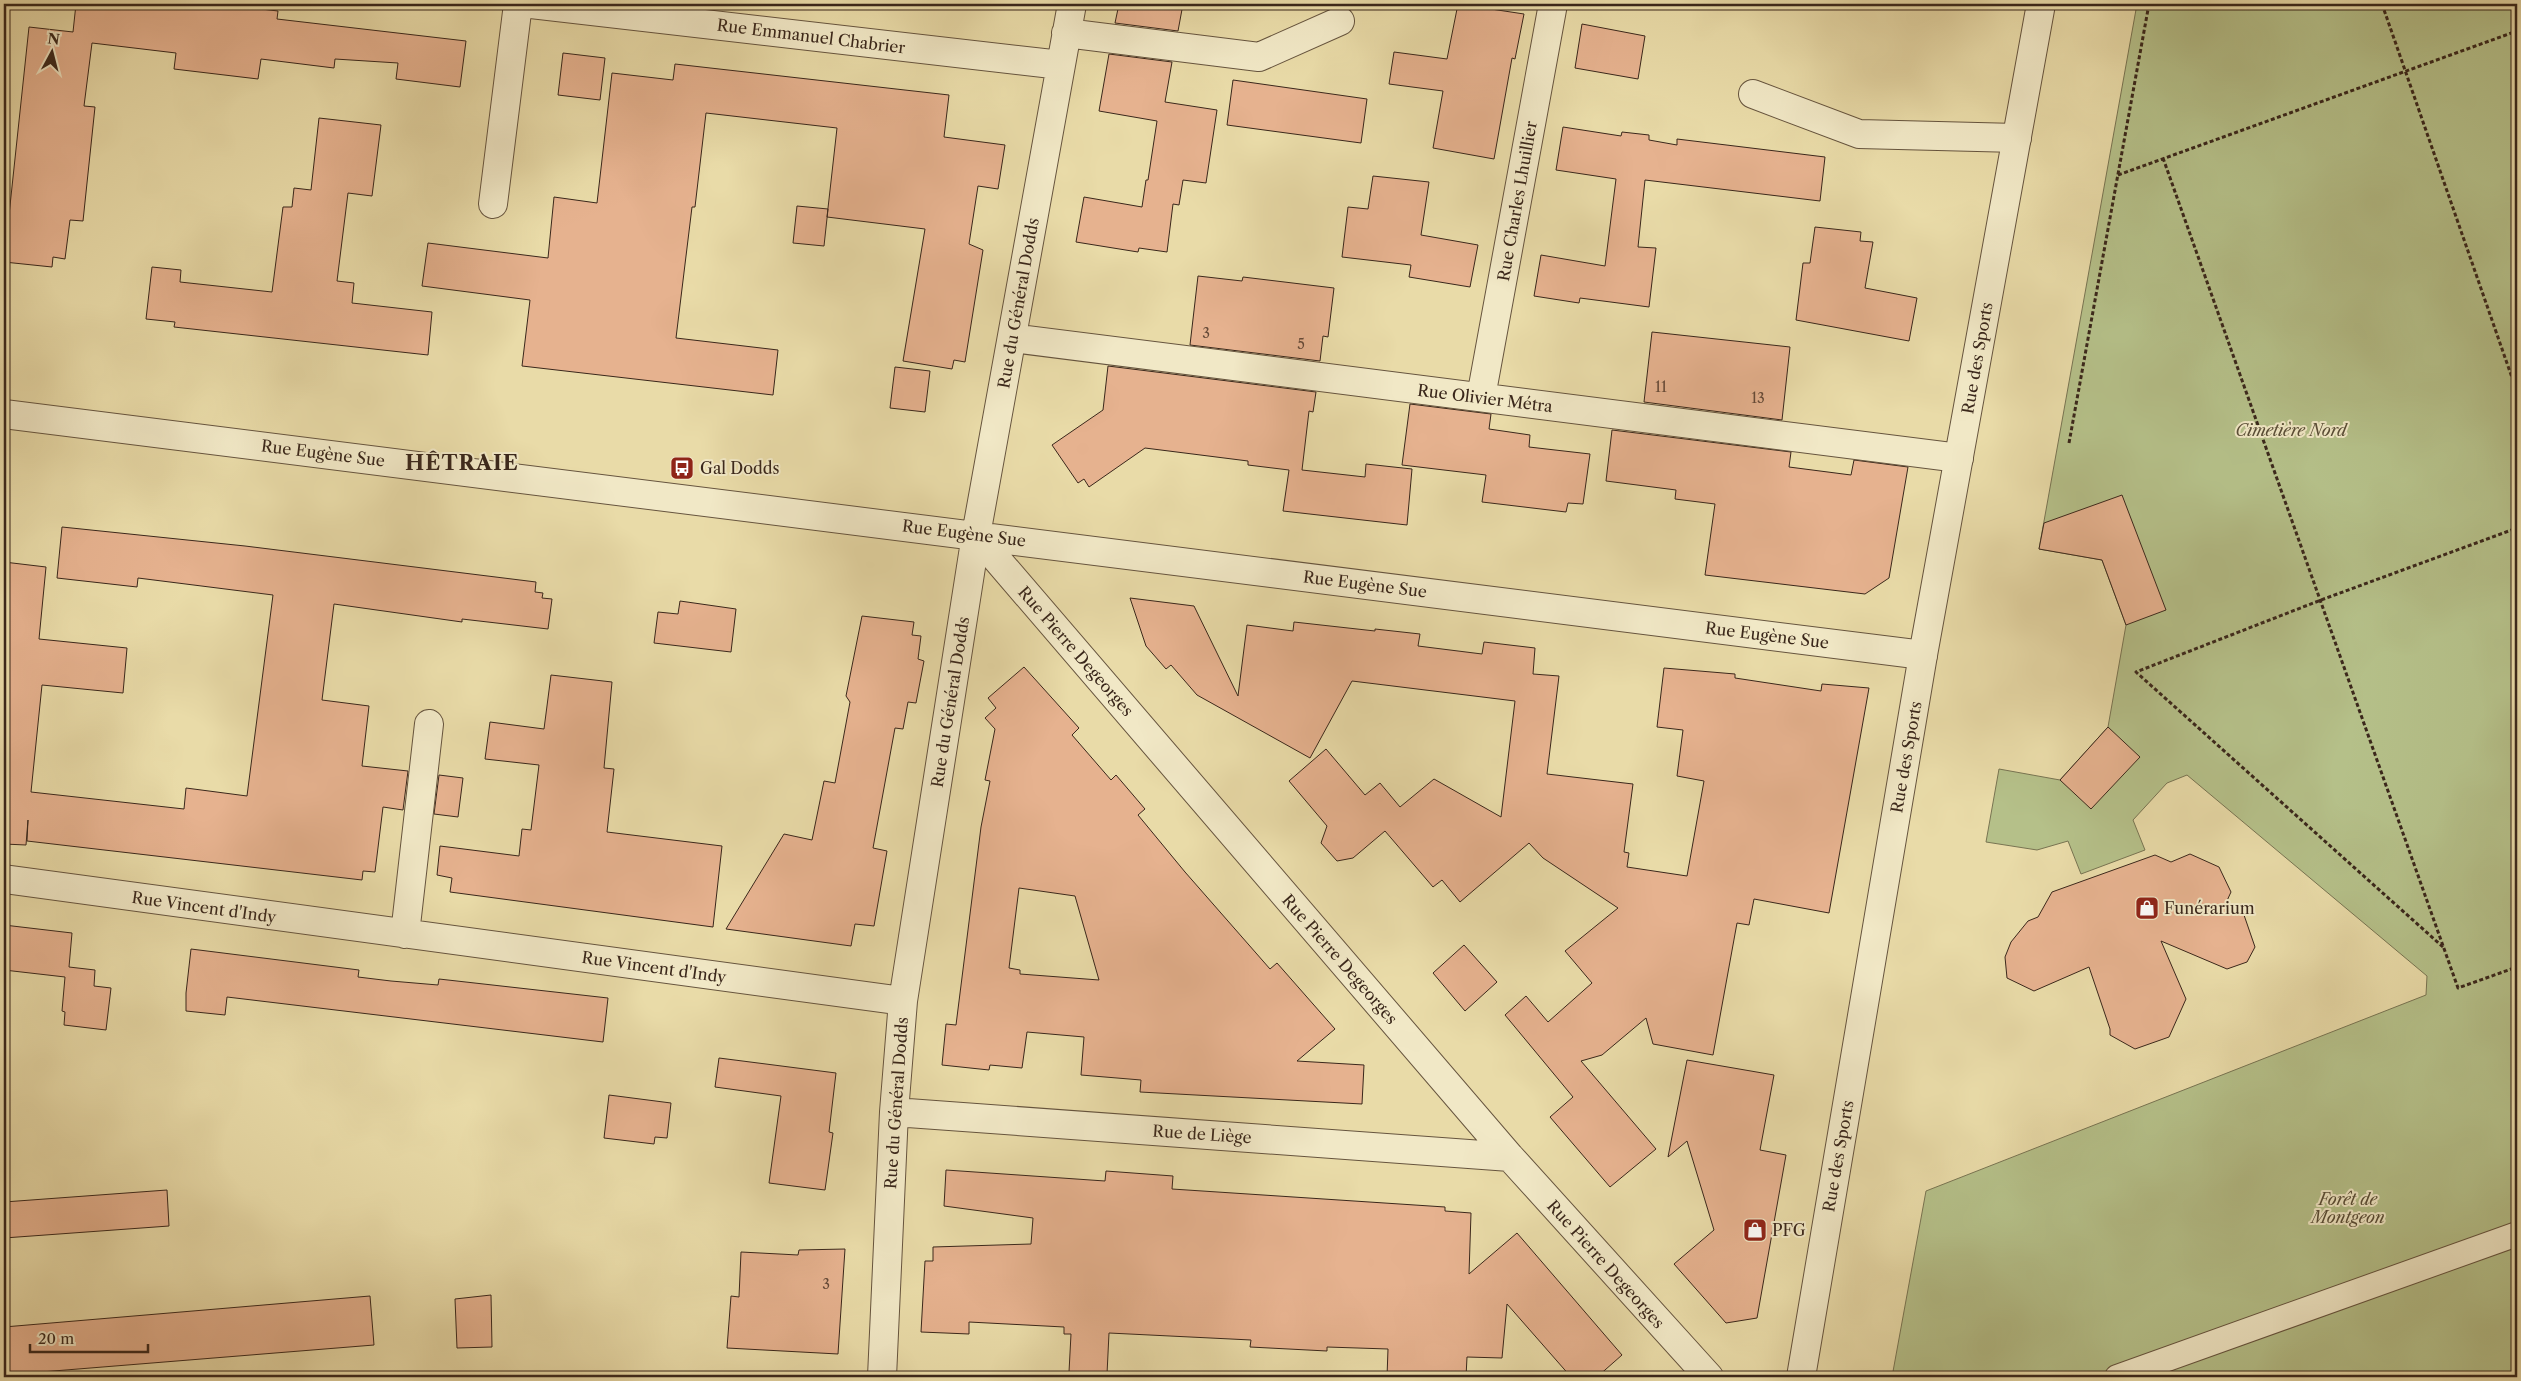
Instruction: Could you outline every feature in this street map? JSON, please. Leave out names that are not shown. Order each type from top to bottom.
[{"type":"street","points":[[493,204],[518,4]]},
{"type":"street","name":"Rue Emmanuel Chabrier","points":[[531,4],[1061,65]]},
{"type":"street","name":"Rue du Général Dodds","points":[[882,1377],[894,1112],[902,1001],[976,534],[1072,4]]},
{"type":"street","name":"Rue Charles Lhuillier","points":[[1481,397],[1553,4]]},
{"type":"street","name":"Rue des Sports","points":[[1801,1377],[1923,655],[2041,4]]},
{"type":"street","points":[[1066,33],[1258,57],[1340,21]]},
{"type":"street","points":[[1754,94],[1858,134],[2017,138]]},
{"type":"street","name":"Rue Olivier Métra","points":[[1012,338],[1959,458]]},
{"type":"street","name":"Rue Eugène Sue","points":[[4,414],[976,534],[1923,655]]},
{"type":"street","name":"Rue Pierre Degeorges","points":[[976,534],[1510,1157],[1710,1377]]},
{"type":"street","points":[[404,934],[429,724]]},
{"type":"street","name":"Rue Vincent d'Indy","points":[[4,880],[902,1001]]},
{"type":"street","name":"Rue de Liège","points":[[894,1112],[1510,1157]]},
{"type":"lane","points":[[2117,1377],[2517,1234]]},
{"type":"path","points":[[2069,442],[2148,4]]},
{"type":"path","points":[[2382,4],[2517,392]]},
{"type":"path","points":[[2117,175],[2517,31]]},
{"type":"path","points":[[2163,158],[2458,988],[2517,967]]},
{"type":"path","points":[[2444,947],[2136,672],[2517,527],[2517,503]]},
{"type":"green space","name":"Cimetière Nord","points":[[2137,4],[2517,4],[2517,1377],[1892,1377],[1926,1191],[2426,995],[2427,976],[2187,775],[2167,783],[2133,820],[2145,850],[2081,874],[2068,841],[2037,850],[1986,842],[1999,769],[2060,780],[2108,727],[2126,625],[2102,560],[2039,549]]},
{"type":"building","points":[[76,4],[219,4],[278,11],[277,19],[466,41],[460,87],[396,79],[398,63],[335,59],[334,68],[261,59],[258,79],[174,69],[176,53],[92,43],[84,106],[95,107],[83,221],[70,220],[65,259],[53,257],[52,267],[4,262],[29,27],[73,32]]},
{"type":"building","points":[[1119,4],[1183,4],[1178,31],[1115,23]]},
{"type":"building","points":[[1458,4],[1524,14],[1515,59],[1512,58],[1494,159],[1433,148],[1443,91],[1389,84],[1394,52],[1447,59]]},
{"type":"building","points":[[1582,24],[1645,36],[1638,79],[1575,68]]},
{"type":"building","points":[[563,53],[605,58],[600,100],[558,95]]},
{"type":"building","points":[[1109,54],[1172,62],[1165,102],[1217,110],[1206,183],[1183,180],[1179,205],[1173,204],[1167,252],[1139,248],[1138,252],[1076,242],[1084,197],[1142,207],[1146,180],[1148,180],[1157,121],[1099,111]]},
{"type":"building","points":[[675,64],[949,95],[944,137],[1005,145],[998,189],[978,186],[969,244],[983,250],[965,362],[954,360],[952,369],[903,361],[925,229],[827,217],[837,128],[706,113],[695,207],[692,207],[676,338],[778,350],[773,395],[522,366],[530,300],[422,286],[428,243],[548,258],[554,197],[597,203],[612,73],[673,80]]},
{"type":"building","points":[[1233,80],[1367,99],[1361,143],[1227,125]]},
{"type":"building","points":[[319,118],[381,125],[372,196],[348,193],[337,281],[354,283],[352,303],[432,312],[428,355],[174,327],[175,322],[146,319],[152,267],[181,270],[180,282],[272,292],[283,207],[292,207],[294,188],[311,190]]},
{"type":"building","points":[[1563,127],[1621,136],[1622,132],[1649,135],[1649,140],[1677,145],[1677,139],[1825,157],[1820,201],[1645,180],[1638,247],[1656,248],[1649,307],[1580,298],[1579,303],[1534,296],[1541,255],[1605,266],[1616,179],[1556,170]]},
{"type":"building","points":[[1373,176],[1429,182],[1421,235],[1478,245],[1470,287],[1409,277],[1411,265],[1342,257],[1348,207],[1368,209]]},
{"type":"building","points":[[797,206],[828,209],[824,246],[793,243]]},
{"type":"building","points":[[1815,227],[1861,232],[1860,241],[1873,242],[1865,288],[1917,298],[1909,341],[1796,320],[1803,263],[1810,263]]},
{"type":"building","points":[[1198,276],[1242,281],[1243,277],[1334,288],[1328,337],[1323,336],[1320,361],[1190,345]]},
{"type":"building","points":[[1652,332],[1790,347],[1782,420],[1644,402]]},
{"type":"building","points":[[1108,366],[1316,392],[1313,412],[1309,411],[1302,470],[1365,477],[1366,464],[1412,469],[1407,525],[1283,511],[1289,470],[1248,465],[1248,461],[1145,448],[1089,487],[1084,479],[1078,483],[1052,445],[1103,410]]},
{"type":"building","points":[[895,367],[930,371],[925,412],[890,408]]},
{"type":"building","points":[[1410,404],[1491,414],[1489,429],[1530,435],[1529,447],[1590,454],[1583,504],[1568,503],[1566,512],[1482,502],[1486,475],[1402,465]]},
{"type":"building","points":[[1612,430],[1791,452],[1789,467],[1851,475],[1854,460],[1908,467],[1889,578],[1865,594],[1705,575],[1715,504],[1675,499],[1676,490],[1606,481]]},
{"type":"building","points":[[2122,495],[2166,610],[2126,625],[2102,560],[2039,549],[2044,523]]},
{"type":"building","points":[[62,527],[245,546],[536,582],[535,592],[543,593],[542,598],[552,599],[548,629],[462,619],[462,622],[334,604],[322,700],[369,706],[362,766],[408,771],[403,810],[383,807],[375,872],[363,871],[362,880],[27,841],[28,820],[26,845],[4,844],[4,562],[46,567],[39,639],[127,648],[123,693],[42,685],[31,792],[184,809],[186,788],[247,796],[273,595],[138,578],[137,587],[57,578]]},
{"type":"building","points":[[1130,598],[1194,606],[1238,696],[1247,625],[1293,631],[1294,622],[1420,634],[1418,646],[1482,654],[1484,642],[1535,648],[1533,674],[1559,676],[1547,774],[1633,784],[1624,852],[1629,853],[1627,867],[1687,876],[1704,781],[1677,776],[1683,730],[1657,727],[1664,668],[1735,674],[1735,678],[1821,691],[1822,684],[1869,688],[1829,913],[1754,899],[1749,925],[1737,923],[1713,1055],[1653,1044],[1646,1018],[1602,1055],[1581,1061],[1656,1149],[1610,1187],[1550,1117],[1573,1097],[1505,1015],[1526,996],[1548,1022],[1592,983],[1565,951],[1618,908],[1543,858],[1529,843],[1460,902],[1442,880],[1433,887],[1385,831],[1353,858],[1337,861],[1321,843],[1327,826],[1289,781],[1326,749],[1365,795],[1380,783],[1400,807],[1434,779],[1501,817],[1515,701],[1352,681],[1310,758],[1197,695],[1171,665],[1166,669],[1146,646]]},
{"type":"building","points":[[680,601],[736,609],[731,652],[654,643],[658,612],[678,614]]},
{"type":"building","points":[[862,616],[914,622],[912,635],[921,636],[918,659],[924,661],[916,703],[908,702],[903,729],[895,728],[873,848],[887,851],[874,926],[855,924],[851,946],[726,929],[784,834],[812,840],[824,781],[835,783],[850,702],[846,696]]},
{"type":"building","points":[[1024,667],[1079,728],[1072,735],[1111,780],[1116,775],[1145,809],[1138,815],[1185,872],[1270,969],[1277,963],[1335,1029],[1297,1061],[1364,1065],[1362,1104],[1140,1092],[1141,1080],[1081,1075],[1084,1037],[1027,1032],[1022,1068],[990,1065],[989,1070],[942,1065],[946,1024],[956,1025],[981,827],[990,781],[985,780],[995,729],[985,718],[996,708],[988,698]],"holes":[[[1019,888],[1075,896],[1099,980],[1020,974],[1020,970],[1009,968]]]},
{"type":"building","points":[[551,675],[612,682],[604,768],[614,769],[607,832],[722,846],[713,927],[450,892],[452,878],[437,875],[440,846],[519,856],[522,829],[531,830],[539,765],[485,759],[490,722],[544,729]]},
{"type":"building","points":[[2108,727],[2140,757],[2091,809],[2060,780]]},
{"type":"building","points":[[439,775],[463,778],[458,817],[434,814]]},
{"type":"building","points":[[2190,854],[2219,867],[2231,892],[2225,905],[2244,915],[2255,947],[2247,962],[2227,969],[2161,941],[2186,999],[2169,1037],[2135,1049],[2110,1035],[2110,1029],[2089,967],[2034,991],[2007,978],[2005,957],[2011,942],[2028,921],[2038,917],[2052,892],[2155,855],[2171,862]]},
{"type":"building","points":[[4,925],[72,933],[69,967],[95,970],[94,986],[111,988],[106,1030],[64,1025],[65,1012],[62,1011],[65,977],[4,970]]},
{"type":"building","points":[[1464,945],[1497,982],[1465,1011],[1433,973]]},
{"type":"building","points":[[191,949],[359,970],[358,977],[391,981],[438,985],[439,979],[608,998],[603,1042],[227,997],[225,1015],[186,1011]]},
{"type":"building","points":[[719,1058],[836,1073],[829,1132],[833,1133],[825,1190],[769,1183],[781,1096],[715,1087]]},
{"type":"building","points":[[1687,1060],[1774,1075],[1760,1150],[1786,1155],[1757,1318],[1726,1323],[1674,1264],[1714,1230],[1687,1141],[1668,1157]]},
{"type":"building","points":[[609,1095],[671,1103],[667,1138],[655,1137],[654,1144],[604,1138]]},
{"type":"building","points":[[946,1170],[1105,1181],[1106,1171],[1173,1176],[1172,1189],[1445,1207],[1445,1211],[1471,1213],[1469,1274],[1517,1233],[1622,1355],[1597,1377],[1571,1377],[1507,1304],[1502,1358],[1467,1357],[1466,1377],[1387,1377],[1388,1349],[1327,1347],[1327,1351],[1250,1347],[1251,1340],[1109,1333],[1107,1374],[1069,1372],[1071,1334],[1064,1334],[1064,1327],[969,1322],[969,1334],[921,1332],[925,1261],[933,1261],[933,1247],[1031,1244],[1033,1218],[944,1206]]},
{"type":"building","points":[[167,1190],[169,1226],[4,1238],[4,1202]]},
{"type":"building","points":[[845,1249],[838,1354],[727,1348],[731,1296],[739,1297],[741,1252],[798,1255],[799,1250]]},
{"type":"building","points":[[491,1295],[492,1347],[457,1348],[455,1299]]},
{"type":"building","points":[[370,1296],[374,1345],[4,1375],[4,1327]]},
{"type":"place","name":"Gal Dodds","points":[[682,468]]},
{"type":"place","name":"Funérarium","points":[[2147,908]]},
{"type":"place","name":"PFG","points":[[1755,1230]]},
{"type":"district","name":"HÊTRAIE","points":[[462,463]]},
{"type":"park label","name":"Forêt de Montgeon","points":[[2348,1208]]}]
